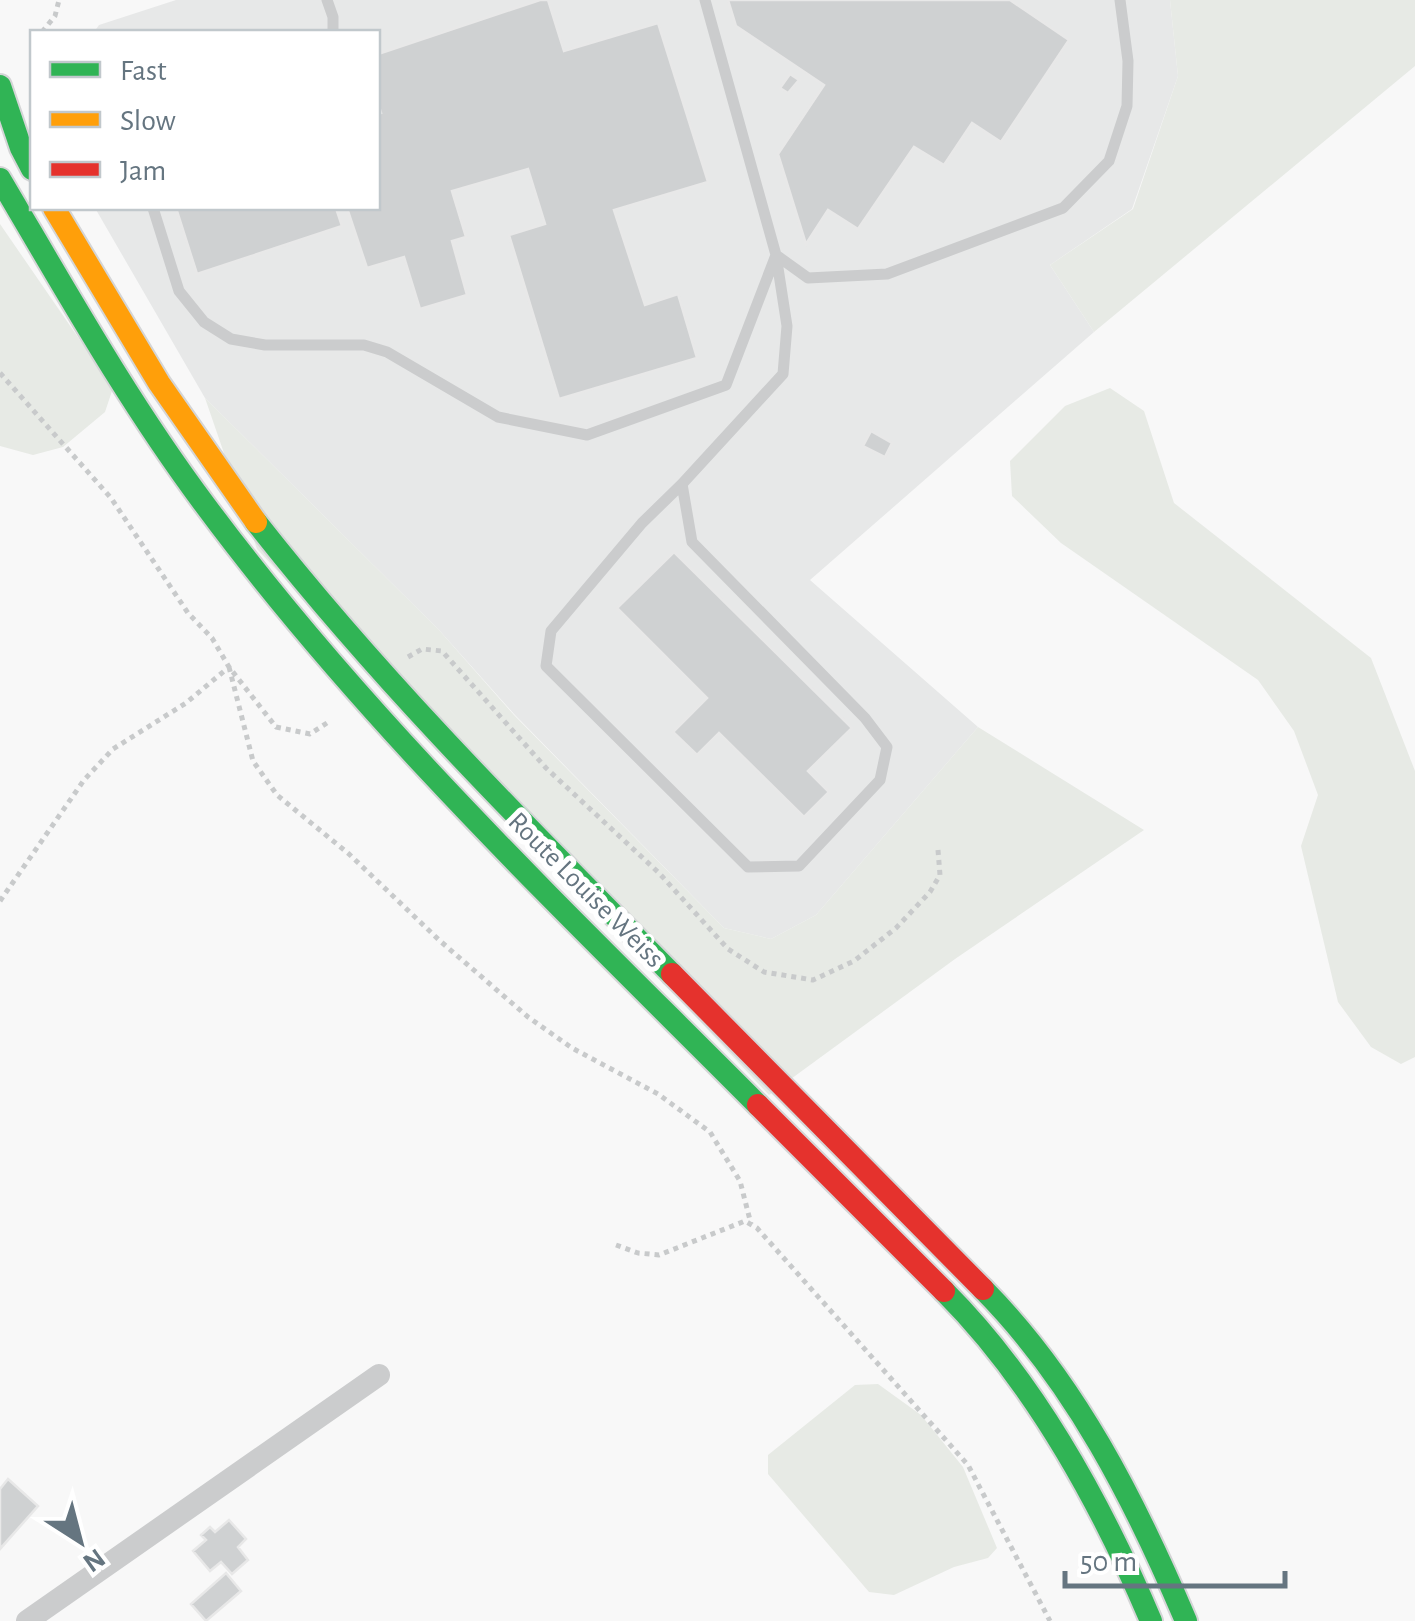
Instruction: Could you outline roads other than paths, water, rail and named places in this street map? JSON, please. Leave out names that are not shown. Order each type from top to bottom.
[{"type":"main road","points":[[0,86],[30,165]]},
{"type":"main road","name":"Route Louise Weiss","points":[[0,179],[99,347],[202,501],[362,701],[428,773],[967,1314],[998,1352],[1084,1478],[1127,1560],[1152,1621]]},
{"type":"main road","name":"Route Louise Weiss","points":[[55,210],[120,324],[228,484],[386,678],[462,761],[989,1295],[1042,1359],[1110,1461],[1156,1549],[1186,1621]]},
{"type":"street","points":[[27,1621],[379,1375]]},
{"type":"lane","points":[[327,0],[333,16],[332,30]]},
{"type":"lane","points":[[682,484],[692,542],[865,718],[887,746],[880,780],[799,866],[748,867],[546,666],[551,631],[642,523],[783,374],[788,326],[776,255],[704,0]]},
{"type":"lane","points":[[776,255],[808,278],[887,274],[1063,208],[1109,161],[1126,106],[1128,61],[1120,0]]},
{"type":"lane","points":[[154,210],[179,291],[204,322],[231,339],[265,345],[376,348],[498,417],[587,435],[726,385],[776,255]]}]
